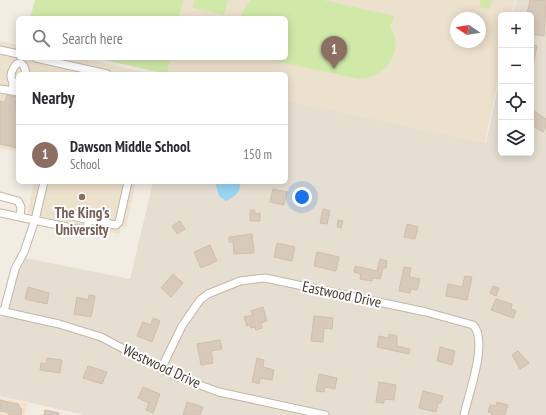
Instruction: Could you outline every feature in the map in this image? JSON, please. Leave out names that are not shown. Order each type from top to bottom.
[{"type":"street","points":[[0,50],[16,54]]},
{"type":"street","points":[[44,60],[89,72]]},
{"type":"street","points":[[0,88],[15,92],[16,83],[7,76],[7,70],[11,65],[19,61],[25,72]]},
{"type":"street","points":[[2,311],[15,269],[24,252],[35,220],[44,184]]},
{"type":"street","points":[[73,216],[118,224],[128,184]]},
{"type":"street","points":[[0,196],[18,201],[21,208],[20,217]]},
{"type":"street","points":[[0,213],[86,232],[89,220]]},
{"type":"street","name":"Eastwood Drive","points":[[161,369],[182,326],[200,300],[208,294],[240,281],[265,278],[426,312],[473,326],[478,334],[479,356],[464,415]]},
{"type":"street","name":"Westwood Drive","points":[[2,311],[59,324],[101,337],[180,378],[220,392],[325,415]]},
{"type":"shaded area","points":[[183,0],[515,0],[513,12],[498,12],[498,80],[485,143],[288,100],[288,72],[167,72],[170,60],[288,60],[288,16],[179,16]]},
{"type":"shaded area","points":[[516,0],[546,0],[546,415],[85,415],[0,396],[0,317],[5,317],[18,267],[25,258],[130,279],[153,184],[288,184],[288,100],[486,143],[498,87],[498,156],[534,156],[534,12],[514,12]]},
{"type":"shaded area","points":[[0,41],[16,45],[16,60],[88,60],[144,72],[16,72],[16,152],[0,148]]},
{"type":"shaded area","name":"The King’s University","points":[[34,184],[136,184],[126,227],[121,227],[119,234],[28,213]]},
{"type":"shaded area","points":[[0,398],[28,403],[25,415],[0,415]]},
{"type":"green space","points":[[35,0],[183,0],[179,16],[31,16]]},
{"type":"green space","points":[[195,0],[228,0],[224,15],[193,8]]},
{"type":"green space","points":[[251,0],[323,0],[394,16],[390,27],[395,36],[396,45],[394,54],[390,62],[377,74],[368,78],[359,79],[271,60],[288,60],[288,16],[242,16],[245,7]]},
{"type":"green space","points":[[481,0],[492,0],[490,9],[479,7]]},
{"type":"green space","points":[[105,60],[170,60],[167,72],[158,72]]},
{"type":"water","points":[[216,184],[240,184],[240,189],[232,198],[226,201],[219,196]]},
{"type":"building","points":[[530,0],[546,0],[544,36],[534,34],[534,12],[528,12]]},
{"type":"building","points":[[534,45],[537,46],[534,60]]},
{"type":"building","points":[[7,95],[16,97],[16,148],[0,144],[0,101],[5,102]]},
{"type":"building","points":[[534,111],[546,119],[546,127],[543,132],[534,127]]},
{"type":"building","points":[[273,189],[287,192],[284,205],[270,202]]},
{"type":"building","points":[[323,209],[330,211],[327,224],[320,223]]},
{"type":"building","points":[[250,210],[255,210],[255,214],[260,213],[260,221],[250,221]]},
{"type":"building","points":[[338,220],[343,221],[341,228],[337,227]]},
{"type":"building","points":[[180,221],[185,229],[177,234],[172,226]]},
{"type":"building","points":[[407,224],[418,227],[415,239],[404,237]]},
{"type":"building","points":[[252,234],[254,253],[234,254],[233,242],[229,242],[229,237]]},
{"type":"building","points":[[277,243],[295,247],[292,261],[274,257]]},
{"type":"building","points":[[210,245],[217,261],[201,268],[194,252]]},
{"type":"building","points":[[317,252],[339,257],[336,271],[314,266]]},
{"type":"building","points":[[380,259],[387,261],[386,268],[383,268],[380,279],[373,278],[372,281],[360,279],[361,274],[354,272],[355,266],[377,271]]},
{"type":"building","points":[[404,267],[411,268],[409,277],[420,279],[417,290],[411,289],[410,293],[399,291]]},
{"type":"building","points":[[173,274],[183,283],[171,297],[161,288]]},
{"type":"building","points":[[465,276],[472,277],[467,300],[446,296],[448,284],[462,287]]},
{"type":"building","points":[[493,286],[499,288],[496,296],[490,293]]},
{"type":"building","points":[[28,287],[49,293],[47,304],[25,299]]},
{"type":"building","points":[[89,295],[95,296],[91,317],[74,314],[77,297],[88,300]]},
{"type":"building","points":[[496,299],[512,304],[511,309],[516,311],[513,318],[491,310]]},
{"type":"building","points":[[263,307],[267,321],[261,323],[262,328],[256,330],[255,327],[251,328],[250,325],[247,326],[244,317],[253,315],[251,311]]},
{"type":"building","points":[[314,316],[333,318],[332,329],[324,328],[323,342],[311,341]]},
{"type":"building","points":[[153,318],[160,321],[152,342],[137,336],[143,322],[151,325]]},
{"type":"building","points":[[389,334],[397,336],[397,346],[410,349],[409,354],[377,347],[379,336],[389,338]]},
{"type":"building","points":[[220,340],[222,349],[211,351],[213,363],[201,365],[197,344]]},
{"type":"building","points":[[440,347],[455,351],[452,365],[437,361]]},
{"type":"building","points":[[518,351],[529,363],[520,369],[512,355]]},
{"type":"building","points":[[47,358],[62,360],[60,373],[40,370],[41,363],[46,364]]},
{"type":"building","points":[[257,358],[264,360],[263,367],[274,370],[272,380],[260,378],[259,384],[252,382]]},
{"type":"building","points":[[88,366],[107,372],[102,384],[83,378]]},
{"type":"building","points":[[319,374],[337,378],[335,389],[325,387],[324,392],[316,391]]},
{"type":"building","points":[[379,382],[396,385],[394,400],[384,399],[384,403],[376,402]]},
{"type":"building","points":[[143,387],[160,394],[153,413],[146,410],[149,403],[138,398]]},
{"type":"building","points":[[423,391],[443,396],[441,403],[438,403],[436,412],[419,408]]},
{"type":"building","points":[[0,400],[18,404],[22,410],[21,415],[9,415],[7,412],[0,411]]},
{"type":"building","points":[[187,402],[203,407],[200,415],[183,415]]},
{"type":"building","points":[[497,402],[508,405],[505,415],[491,415],[492,413],[488,412],[490,405],[496,406]]},
{"type":"building","points":[[45,410],[59,413],[59,415],[44,415]]},
{"type":"place","name":"Dawson Middle School","points":[[334,69]]},
{"type":"place","name":"The King’s University","points":[[82,197]]}]
